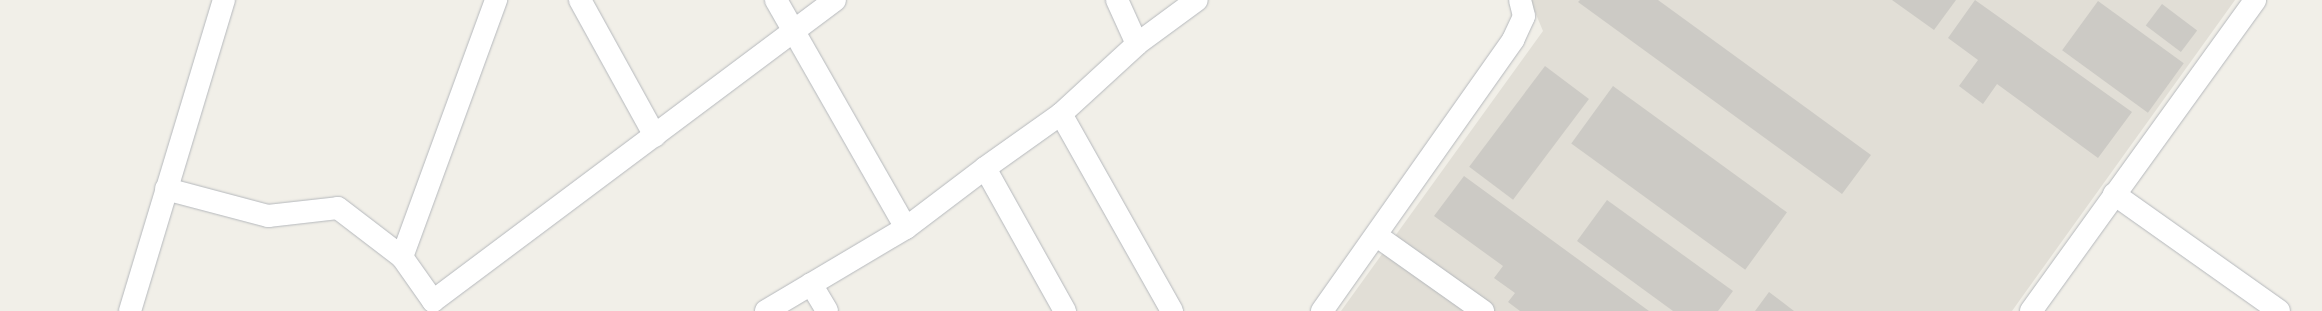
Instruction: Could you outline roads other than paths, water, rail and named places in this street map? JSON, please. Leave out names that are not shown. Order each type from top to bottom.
[{"type":"street","points":[[130,311],[224,0]]},
{"type":"street","points":[[402,257],[496,0]]},
{"type":"street","points":[[580,0],[655,136]]},
{"type":"street","points":[[776,0],[792,32],[906,228]]},
{"type":"street","points":[[166,189],[268,216],[338,208],[402,257],[432,301],[655,136],[835,0]]},
{"type":"street","points":[[1117,0],[1137,44]]},
{"type":"street","points":[[766,311],[906,228],[985,168],[1061,114],[1137,44],[1197,0]]},
{"type":"street","points":[[1322,311],[1377,236],[1513,40],[1524,16],[1520,0]]},
{"type":"street","points":[[2031,311],[2255,0]]},
{"type":"street","points":[[1061,114],[1172,311]]},
{"type":"street","points":[[985,168],[1065,311]]},
{"type":"street","points":[[2114,194],[2279,311]]},
{"type":"street","points":[[1377,236],[1483,311]]},
{"type":"street","points":[[811,284],[827,311]]}]
